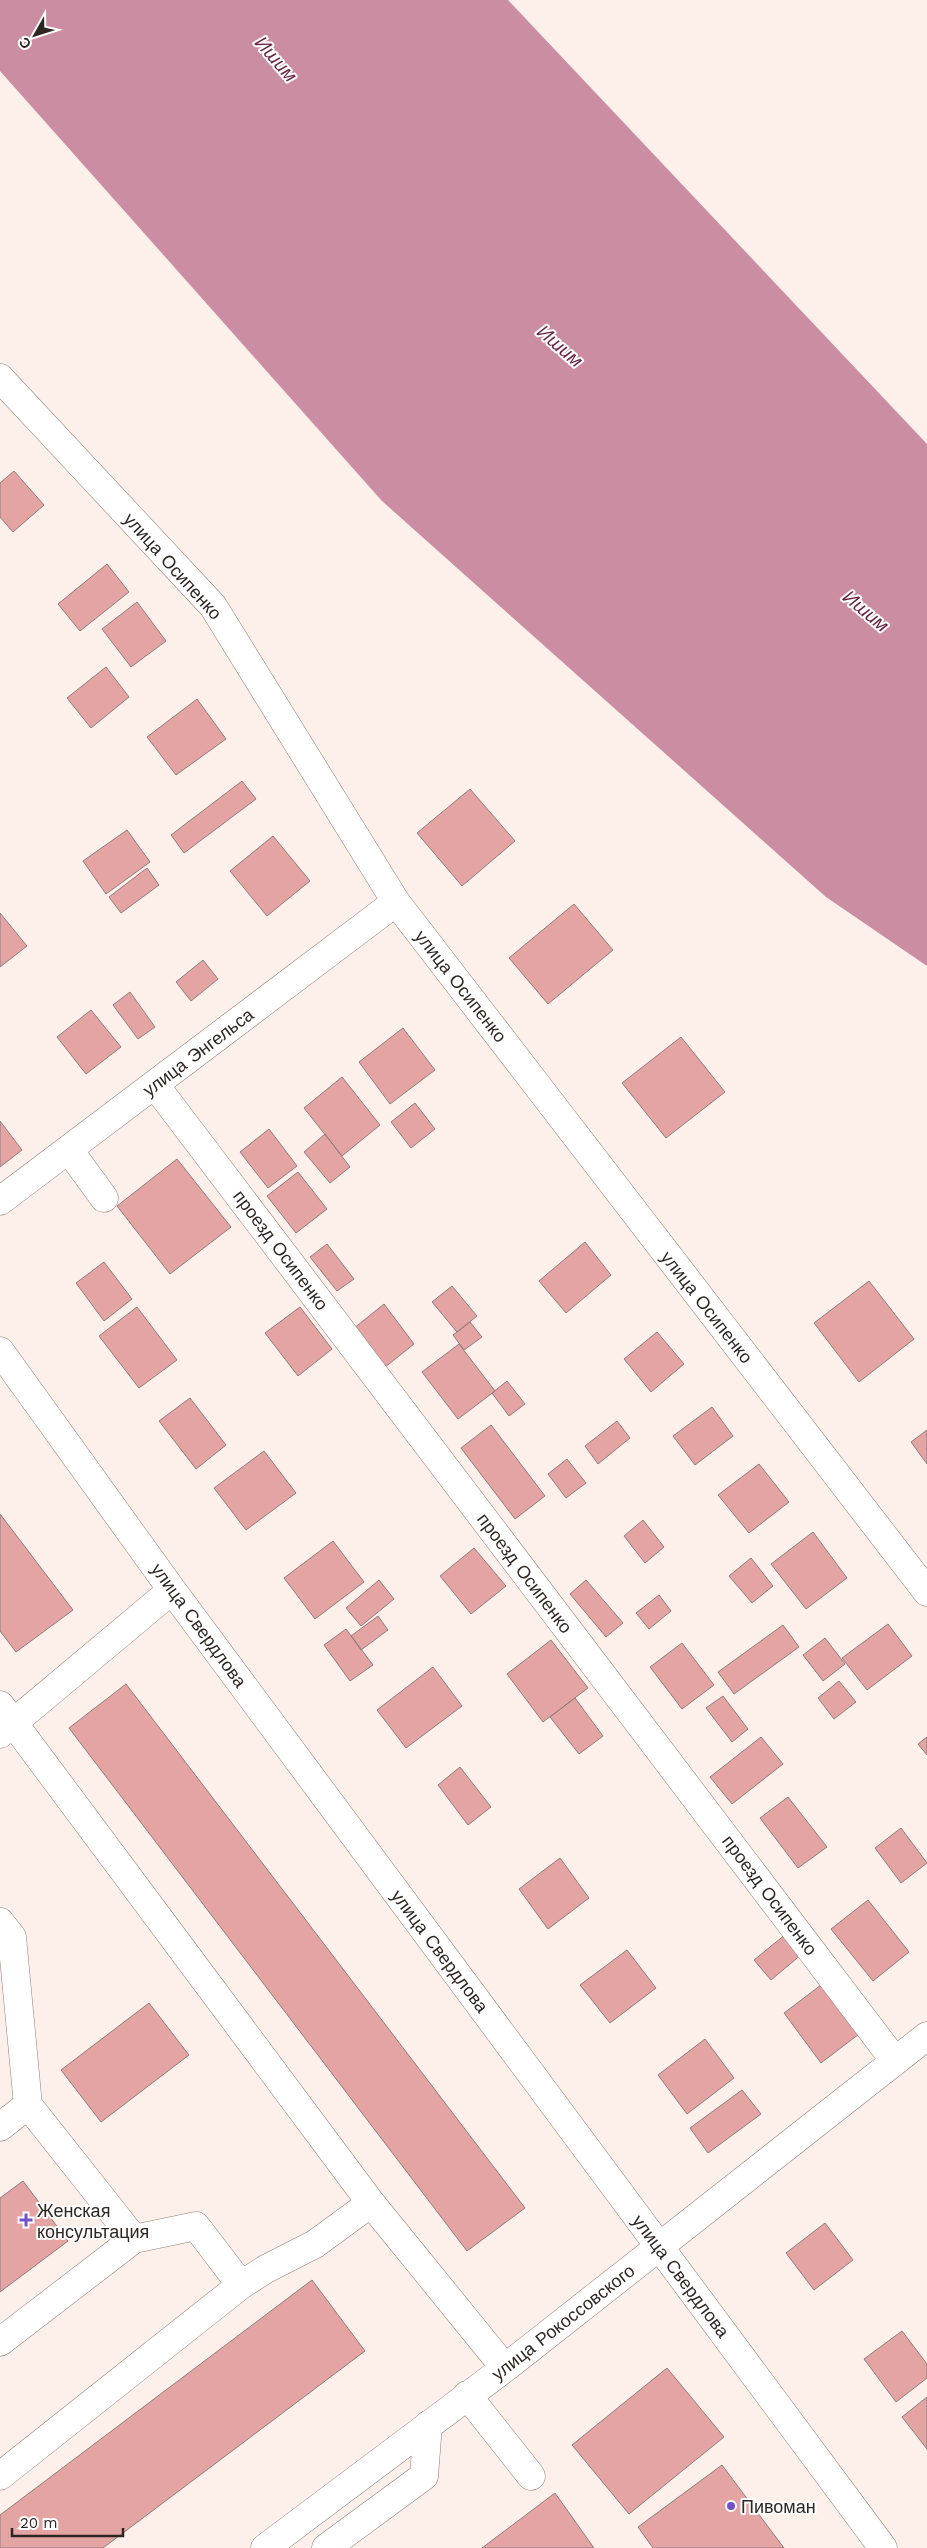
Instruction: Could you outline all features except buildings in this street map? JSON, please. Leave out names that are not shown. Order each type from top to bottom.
[{"type":"street","name":"улица Осипенко","points":[[0,378],[213,606],[396,902],[927,1592]]},
{"type":"street","name":"улица Энгельса","points":[[0,1201],[396,902]]},
{"type":"street","name":"проезд Осипенко","points":[[155,1084],[895,2061]]},
{"type":"street","points":[[69,1150],[104,1198]]},
{"type":"street","name":"улица Свердлова","points":[[0,1351],[172,1590],[883,2548]]},
{"type":"street","points":[[172,1590],[4,1721],[371,2203],[505,2368]]},
{"type":"street","points":[[0,1922],[12,1937],[28,2105],[134,2239]]},
{"type":"street","name":"улица Рокоссовского","points":[[265,2548],[505,2368],[927,2036]]},
{"type":"street","points":[[0,2127],[28,2105]]},
{"type":"street","points":[[0,2476],[241,2285],[266,2269],[315,2244],[371,2203]]},
{"type":"street","points":[[0,2342],[134,2239],[196,2226],[241,2285]]},
{"type":"street","points":[[467,2396],[531,2476]]},
{"type":"street","points":[[326,2548],[424,2476],[428,2425]]},
{"type":"water","name":"Ишим","points":[[0,0],[508,0],[927,444],[927,966],[826,897],[382,501],[0,71]]},
{"type":"place","name":"Женская консультация","points":[[26,2220]]},
{"type":"place","name":"Пивоман","points":[[731,2506]]}]
